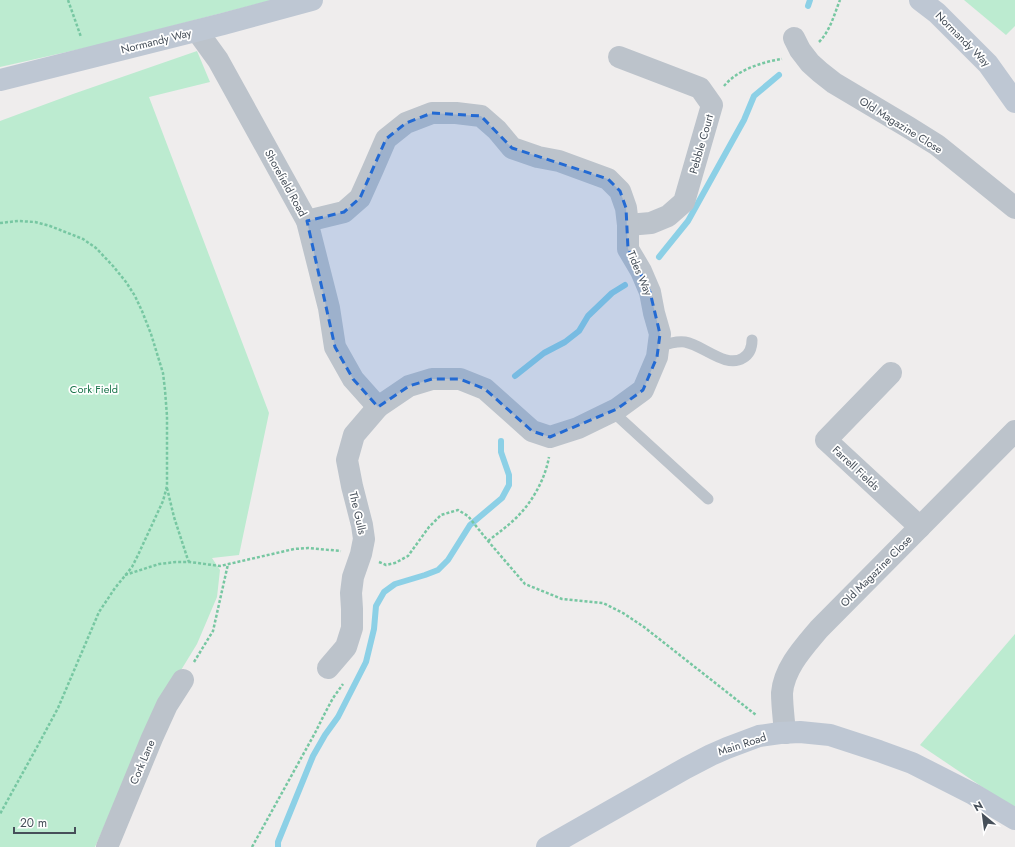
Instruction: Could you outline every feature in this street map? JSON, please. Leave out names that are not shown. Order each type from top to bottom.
[{"type":"street","name":"Normandy Way","points":[[0,80],[197,31],[312,0]]},
{"type":"street","name":"Normandy Way","points":[[920,0],[937,13],[988,64],[1015,102]]},
{"type":"street","name":"Shorefield Road","points":[[197,31],[218,60],[307,221],[329,308],[335,347],[352,379],[378,407]]},
{"type":"street","name":"Old Magazine Close","points":[[799,46],[810,63],[834,83],[937,145],[1015,208]]},
{"type":"street","name":"Pebble Court","points":[[619,57],[700,88],[712,105],[684,202],[668,216],[651,223],[628,225]]},
{"type":"street","name":"Tides Way","points":[[307,221],[344,212],[360,198],[386,139],[406,123],[432,113],[456,113],[480,116],[497,130],[512,148],[538,157],[559,161],[608,179],[620,191],[626,208],[628,249],[641,271],[650,292],[654,314],[660,334],[657,357],[643,390],[617,409],[578,428],[550,437]]},
{"type":"street","name":"Farrell Fields","points":[[891,373],[826,440],[920,527]]},
{"type":"street","points":[[378,407],[409,386],[432,379],[460,379],[484,389],[532,431],[550,437]]},
{"type":"street","name":"The Gulls","points":[[333,662],[346,647],[352,628],[351,593],[353,577],[361,554],[364,539],[347,460],[354,435],[378,407]]},
{"type":"street","name":"Old Magazine Close","points":[[782,733],[782,692],[784,680],[798,655],[819,629],[1015,431]]},
{"type":"street","name":"Cork Lane","points":[[107,847],[167,705],[183,680]]},
{"type":"street","name":"Main Road","points":[[547,847],[711,755],[759,736],[782,733],[800,732],[830,735],[912,763],[974,794],[1015,819]]},
{"type":"lane","points":[[658,347],[674,342],[686,342],[719,358],[730,361],[738,361],[747,356],[752,348],[752,340]]},
{"type":"lane","points":[[612,411],[708,499]]},
{"type":"path","points":[[68,0],[88,58]]},
{"type":"path","points":[[712,105],[717,94],[727,83],[740,73],[759,65],[778,60],[799,46],[822,39],[830,27],[840,0]]},
{"type":"path","points":[[0,223],[18,221],[35,222],[50,226],[83,239],[96,248],[113,266],[135,296],[142,311],[163,373],[167,416],[167,486],[174,517],[190,562]]},
{"type":"path","points":[[488,540],[517,517],[530,501],[542,481],[548,466],[550,437]]},
{"type":"path","points":[[0,814],[58,708],[98,612],[132,567],[163,501],[167,486]]},
{"type":"path","points":[[125,575],[159,564],[190,562],[220,566],[294,549],[308,548],[361,554],[386,565],[408,556],[428,527],[441,516],[458,510],[468,516],[525,584],[562,599],[602,603],[623,613],[644,627],[782,733]]},
{"type":"path","points":[[183,680],[213,631],[228,564]]},
{"type":"path","points":[[252,847],[333,698],[345,681],[348,673],[345,665],[333,662]]},
{"type":"highlighted area","points":[[432,113],[481,116],[512,148],[608,179],[620,191],[626,208],[628,249],[650,292],[660,334],[657,357],[643,390],[617,409],[550,437],[532,431],[485,389],[460,379],[432,379],[409,386],[378,407],[353,379],[335,347],[307,221],[344,212],[360,198],[386,139],[406,123]]},
{"type":"green space","points":[[0,0],[272,0],[98,45],[0,67]]},
{"type":"green space","points":[[964,0],[1015,0],[1015,26],[1006,35]]},
{"type":"green space","name":"Cork Field","points":[[197,51],[210,82],[149,97],[269,413],[239,555],[212,558],[220,570],[217,597],[197,644],[156,711],[95,847],[0,847],[0,121]]},
{"type":"green space","points":[[1015,634],[1015,809],[920,745]]},
{"type":"waterway","points":[[808,6],[810,0]]},
{"type":"waterway","points":[[659,257],[688,221],[744,120],[754,96],[779,75]]},
{"type":"waterway","points":[[515,376],[544,353],[565,342],[579,331],[588,316],[612,293],[625,285]]},
{"type":"waterway","points":[[278,847],[278,842],[313,756],[325,735],[338,717],[366,662],[374,629],[376,606],[384,592],[395,584],[438,570],[448,560],[470,525],[502,498],[509,485],[509,475],[501,452],[501,441]]}]
